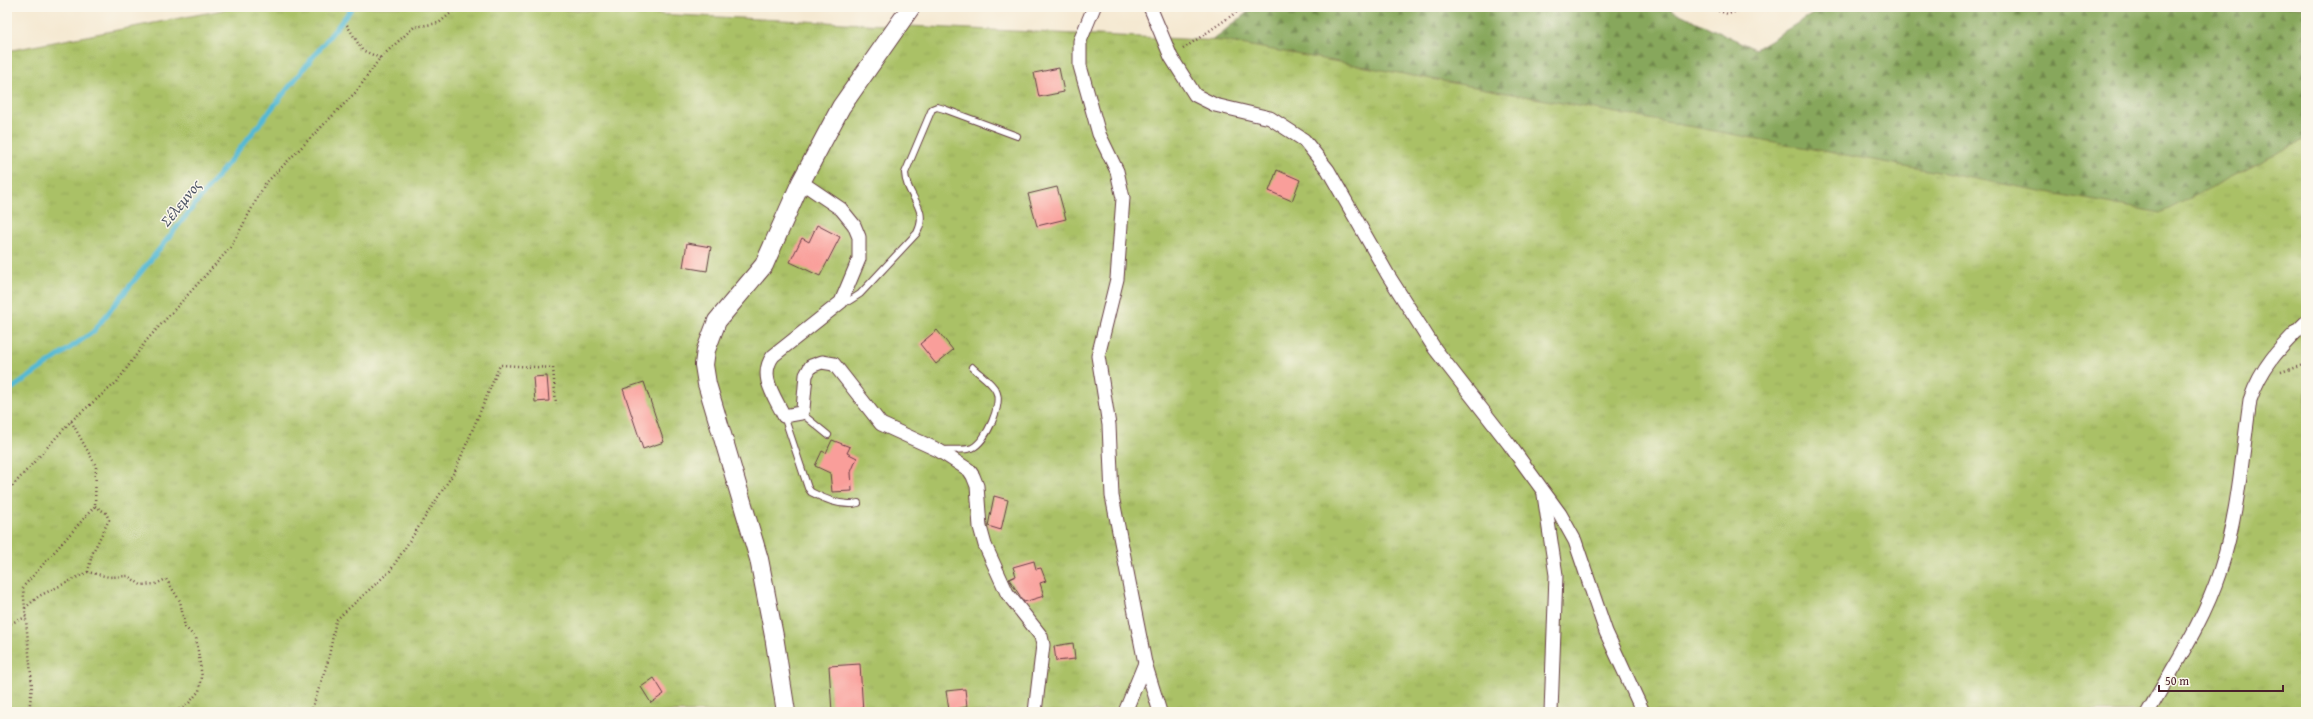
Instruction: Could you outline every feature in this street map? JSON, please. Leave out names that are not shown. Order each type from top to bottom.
[{"type":"main road","points":[[786,712],[774,636],[759,559],[707,384],[704,365],[706,350],[716,322],[764,265],[801,182],[840,107],[911,7]]},
{"type":"street","points":[[1094,7],[1080,41],[1080,66],[1099,134],[1117,171],[1123,198],[1117,279],[1098,356],[1109,425],[1112,496],[1145,663],[1160,712]]},
{"type":"street","points":[[1150,7],[1171,57],[1195,95],[1215,105],[1270,118],[1290,129],[1304,140],[1328,170],[1388,275],[1435,349],[1560,514],[1575,541],[1606,632],[1643,712]]},
{"type":"street","points":[[801,182],[841,209],[854,225],[859,236],[859,259],[841,302],[769,362],[766,379],[784,416],[801,413],[808,370],[811,366],[829,362],[834,364],[881,424],[938,450],[969,470],[974,476],[977,486],[980,527],[985,545],[1007,593],[1041,636],[1043,645],[1035,712]]},
{"type":"street","points":[[2148,712],[2203,614],[2220,571],[2231,530],[2250,400],[2257,379],[2272,356],[2306,322]]},
{"type":"street","points":[[1544,492],[1556,575],[1551,712]]},
{"type":"street","points":[[1125,712],[1145,663]]},
{"type":"lane","points":[[841,302],[849,301],[860,294],[916,233],[920,225],[921,211],[906,181],[904,173],[932,109],[937,107],[944,109],[1018,136]]},
{"type":"lane","points":[[938,450],[972,448],[980,441],[988,430],[998,406],[999,398],[996,390],[972,368]]},
{"type":"lane","points":[[801,413],[828,435]]},
{"type":"lane","points":[[784,416],[811,492],[842,504],[851,505],[858,503]]},
{"type":"path","points":[[7,492],[71,421],[117,382],[146,341],[231,247],[264,184],[356,92],[380,58],[414,27],[439,23],[458,7]]},
{"type":"path","points":[[1171,57],[1244,7]]},
{"type":"path","points":[[1707,7],[1728,14],[1750,7]]},
{"type":"path","points":[[347,25],[362,50],[380,58]]},
{"type":"path","points":[[312,712],[328,661],[336,620],[390,571],[455,471],[500,365],[553,368],[556,404]]},
{"type":"path","points":[[29,712],[32,686],[23,587],[95,506],[96,466],[71,421]]},
{"type":"path","points":[[88,572],[92,554],[109,520],[106,513],[95,506]]},
{"type":"path","points":[[25,608],[39,596],[88,572],[110,577],[128,576],[141,585],[156,584],[166,579],[180,601],[185,627],[196,638],[202,677],[199,691],[189,703],[175,712]]},
{"type":"path","points":[[7,625],[26,617]]},
{"type":"green space","points":[[238,7],[508,7],[1224,41],[2161,213],[2306,139],[2306,712],[7,712],[7,51]]},
{"type":"green space","points":[[1254,7],[1665,7],[1755,49],[1824,7],[2306,7],[2306,712],[1195,54]]},
{"type":"building","points":[[1059,68],[1064,92],[1039,97],[1034,73]]},
{"type":"building","points":[[1277,170],[1300,180],[1292,201],[1269,191]]},
{"type":"building","points":[[1057,187],[1066,219],[1037,226],[1028,194]]},
{"type":"building","points":[[817,225],[840,237],[820,276],[790,262],[802,238],[809,242]]},
{"type":"building","points":[[687,243],[711,247],[707,271],[683,267]]},
{"type":"building","points":[[937,330],[953,350],[936,364],[920,344]]},
{"type":"building","points":[[547,376],[549,401],[535,402],[533,377]]},
{"type":"building","points":[[644,382],[664,442],[643,449],[623,389]]},
{"type":"building","points":[[832,440],[850,447],[847,453],[857,458],[851,472],[852,491],[832,492],[830,473],[815,466],[822,451],[826,453]]},
{"type":"building","points":[[994,496],[1008,500],[1001,530],[988,526]]},
{"type":"building","points":[[1034,561],[1036,569],[1041,568],[1046,581],[1040,583],[1044,596],[1024,602],[1009,579],[1016,576],[1013,567]]},
{"type":"building","points":[[1073,643],[1075,659],[1056,661],[1054,646]]},
{"type":"building","points":[[860,664],[863,712],[832,712],[829,666]]},
{"type":"building","points":[[654,678],[664,694],[651,703],[641,687]]},
{"type":"building","points":[[965,689],[967,707],[949,710],[946,691]]},
{"type":"waterway","name":"Σέλεμνος","points":[[7,392],[93,332],[353,7]]}]
